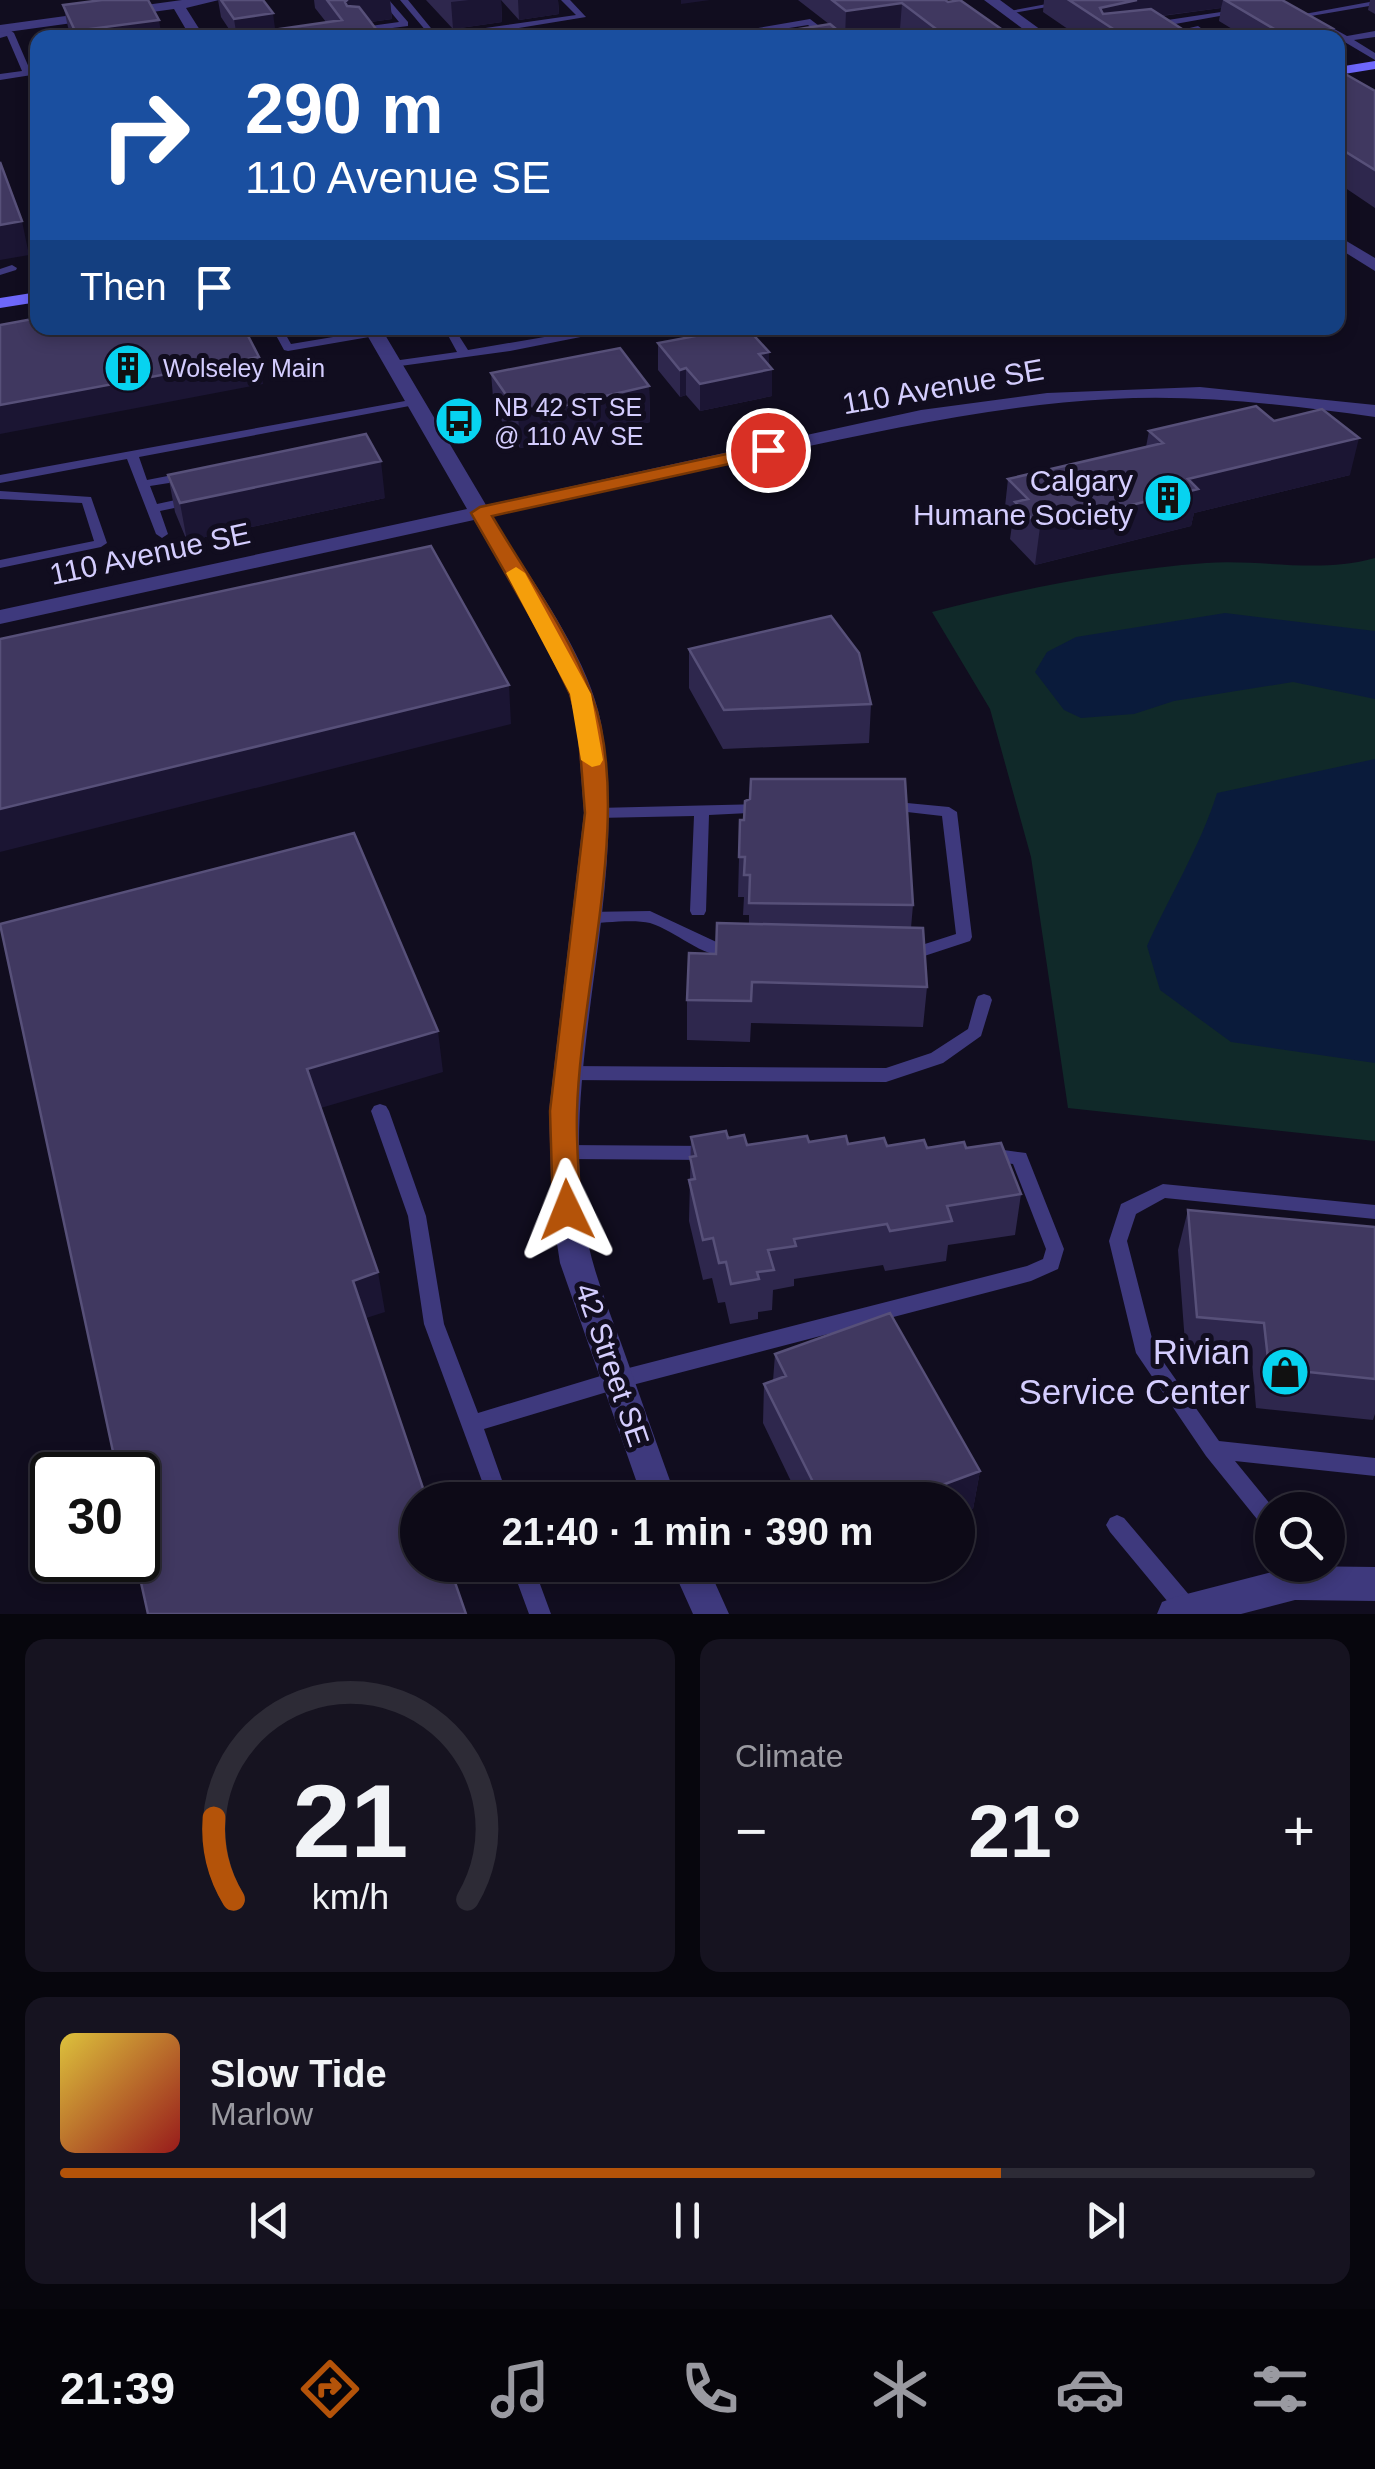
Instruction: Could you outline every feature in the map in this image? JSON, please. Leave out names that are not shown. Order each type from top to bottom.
[{"type":"street","points":[[0,32],[212,0]]},
{"type":"street","points":[[991,0],[1034,30]]},
{"type":"street","points":[[179,3],[194,30]]},
{"type":"street","points":[[1345,70],[1375,65]]},
{"type":"street","points":[[1345,246],[1375,266]]},
{"type":"street","points":[[0,303],[30,303]]},
{"type":"street","name":"42 Street SE","points":[[376,335],[556,642],[581,694],[588,723],[596,813],[567,1074],[567,1210],[576,1263],[654,1482]]},
{"type":"street","name":"110 Avenue SE","points":[[0,617],[921,416],[1045,398],[1173,392],[1275,398],[1375,411]]},
{"type":"street","points":[[1345,1580],[1375,1584]]},
{"type":"street","points":[[697,1582],[711,1614]]},
{"type":"street","points":[[1200,1611],[1272,1582]]},
{"type":"lane","points":[[368,30],[405,24],[385,0]]},
{"type":"lane","points":[[404,0],[428,30]]},
{"type":"lane","points":[[479,30],[582,17],[566,0]]},
{"type":"lane","points":[[1008,12],[1084,0]]},
{"type":"lane","points":[[1162,30],[1161,24],[1249,10],[1232,0]]},
{"type":"lane","points":[[1329,30],[1303,15],[1375,3]]},
{"type":"lane","points":[[504,13],[516,26]]},
{"type":"lane","points":[[757,30],[810,22],[820,30]]},
{"type":"lane","points":[[0,32],[10,33],[30,68]]},
{"type":"lane","points":[[1346,40],[1375,34]]},
{"type":"lane","points":[[1346,40],[1375,56]]},
{"type":"lane","points":[[0,76],[30,72]]},
{"type":"lane","points":[[281,335],[288,348],[349,335]]},
{"type":"lane","points":[[452,335],[463,352]]},
{"type":"lane","points":[[393,364],[576,335]]},
{"type":"lane","points":[[0,479],[416,402]]},
{"type":"lane","points":[[335,417],[342,431]]},
{"type":"lane","points":[[132,455],[162,534]]},
{"type":"lane","points":[[143,484],[199,474]]},
{"type":"lane","points":[[0,495],[87,500],[101,543],[0,564]]},
{"type":"lane","points":[[152,509],[209,497]]},
{"type":"lane","points":[[859,806],[898,805],[949,812],[964,937],[908,956],[889,956]]},
{"type":"lane","points":[[596,813],[780,808]]},
{"type":"lane","points":[[698,912],[702,810]]},
{"type":"lane","points":[[585,918],[650,917],[723,952],[760,953]]},
{"type":"lane","points":[[567,1074],[886,1075],[937,1058],[974,1032],[984,1000]]},
{"type":"lane","points":[[380,1111],[417,1216],[434,1324],[493,1482]]},
{"type":"lane","points":[[565,1152],[739,1153]]},
{"type":"lane","points":[[472,1424],[617,1380],[1012,1278],[1051,1264],[1056,1249],[1020,1158],[972,1155]]},
{"type":"lane","points":[[1255,1502],[1212,1450],[1146,1352],[1118,1241],[1128,1209],[1164,1191],[1375,1212]]},
{"type":"lane","points":[[1212,1450],[1375,1467]]},
{"type":"lane","points":[[1117,1525],[1200,1611]]},
{"type":"lane","points":[[528,1582],[540,1614]]},
{"type":"green space","points":[[1375,558],[1375,1141],[1068,1108],[1031,857],[990,709],[932,612],[1136,570],[1227,562],[1333,565]]},
{"type":"water","points":[[1225,613],[1375,631],[1375,699],[1293,682],[1174,701],[1134,714],[1081,718],[1064,710],[1035,672],[1047,652],[1076,637]]},
{"type":"water","points":[[1375,759],[1375,1063],[1231,1042],[1160,990],[1147,946],[1194,851],[1217,793]]},
{"type":"building","points":[[148,0],[159,20],[75,30],[63,5]]},
{"type":"building","points":[[221,0],[263,0],[273,13],[234,19]]},
{"type":"building","points":[[327,0],[347,0],[347,6],[359,7],[377,30],[280,29],[342,20]]},
{"type":"building","points":[[832,0],[960,0],[1003,30],[937,30],[902,3],[846,11]]},
{"type":"building","points":[[1069,0],[1137,0],[1100,8],[1103,14],[1151,9],[1184,30],[1115,30]]},
{"type":"building","points":[[1225,0],[1282,0],[1332,28],[1276,30]]},
{"type":"building","points":[[830,24],[837,30],[793,30]]},
{"type":"building","points":[[1345,75],[1375,91],[1375,170],[1345,151]]},
{"type":"building","points":[[0,162],[22,221],[0,225]]},
{"type":"building","points":[[30,319],[30,335],[248,335],[259,357],[0,405],[0,325]]},
{"type":"building","points":[[701,335],[753,335],[769,352],[759,354],[772,369],[700,384],[686,368],[680,370],[658,343]]},
{"type":"building","points":[[620,348],[649,386],[549,409],[547,406],[518,412],[491,373]]},
{"type":"building","points":[[1256,406],[1274,421],[1322,409],[1359,438],[1188,479],[1198,489],[1040,527],[1015,502],[1028,499],[1008,479],[1163,443],[1149,431]]},
{"type":"building","points":[[366,434],[381,461],[180,503],[168,475]]},
{"type":"building","points":[[431,546],[509,685],[0,809],[0,639]]},
{"type":"building","points":[[831,616],[859,653],[871,704],[724,710],[689,649]]},
{"type":"building","points":[[751,779],[905,779],[913,905],[749,903],[750,875],[744,875],[745,857],[739,857],[740,820],[744,820],[745,801],[750,799]]},
{"type":"building","points":[[354,833],[438,1031],[307,1069],[378,1272],[353,1281],[421,1482],[400,1482],[400,1582],[455,1582],[466,1614],[148,1614],[141,1582],[160,1582],[160,1452],[113,1452],[0,924]]},
{"type":"building","points":[[717,923],[923,928],[927,987],[752,982],[751,1001],[687,1000],[689,953],[716,954]]},
{"type":"building","points":[[726,1131],[728,1138],[744,1135],[747,1145],[807,1136],[809,1142],[846,1136],[848,1144],[884,1138],[887,1146],[924,1140],[927,1148],[964,1142],[966,1148],[1001,1143],[1021,1194],[947,1206],[952,1221],[890,1231],[887,1224],[794,1239],[796,1246],[768,1250],[774,1270],[757,1272],[759,1279],[731,1284],[726,1262],[719,1263],[713,1238],[703,1240],[689,1180],[695,1179],[690,1157],[696,1156],[691,1137]]},
{"type":"building","points":[[1188,1210],[1375,1227],[1375,1379],[1269,1368],[1264,1323],[1197,1317]]},
{"type":"building","points":[[890,1313],[980,1471],[950,1482],[813,1482],[764,1384],[786,1376],[775,1354]]},
{"type":"slow traffic","points":[[516,573],[581,694],[592,760]]},
{"type":"place","name":"Wolseley Main","points":[[128,368]]},
{"type":"place","name":"NB 42 ST SE @ 110 AV SE","points":[[459,421]]},
{"type":"place","name":"Calgary Humane Society","points":[[1168,498]]},
{"type":"place","name":"Rivian Service Center","points":[[1285,1372]]},
{"type":"route","points":[[567,1210],[564,1111],[596,813],[588,723],[581,694],[556,642],[480,513],[768,450]]}]
